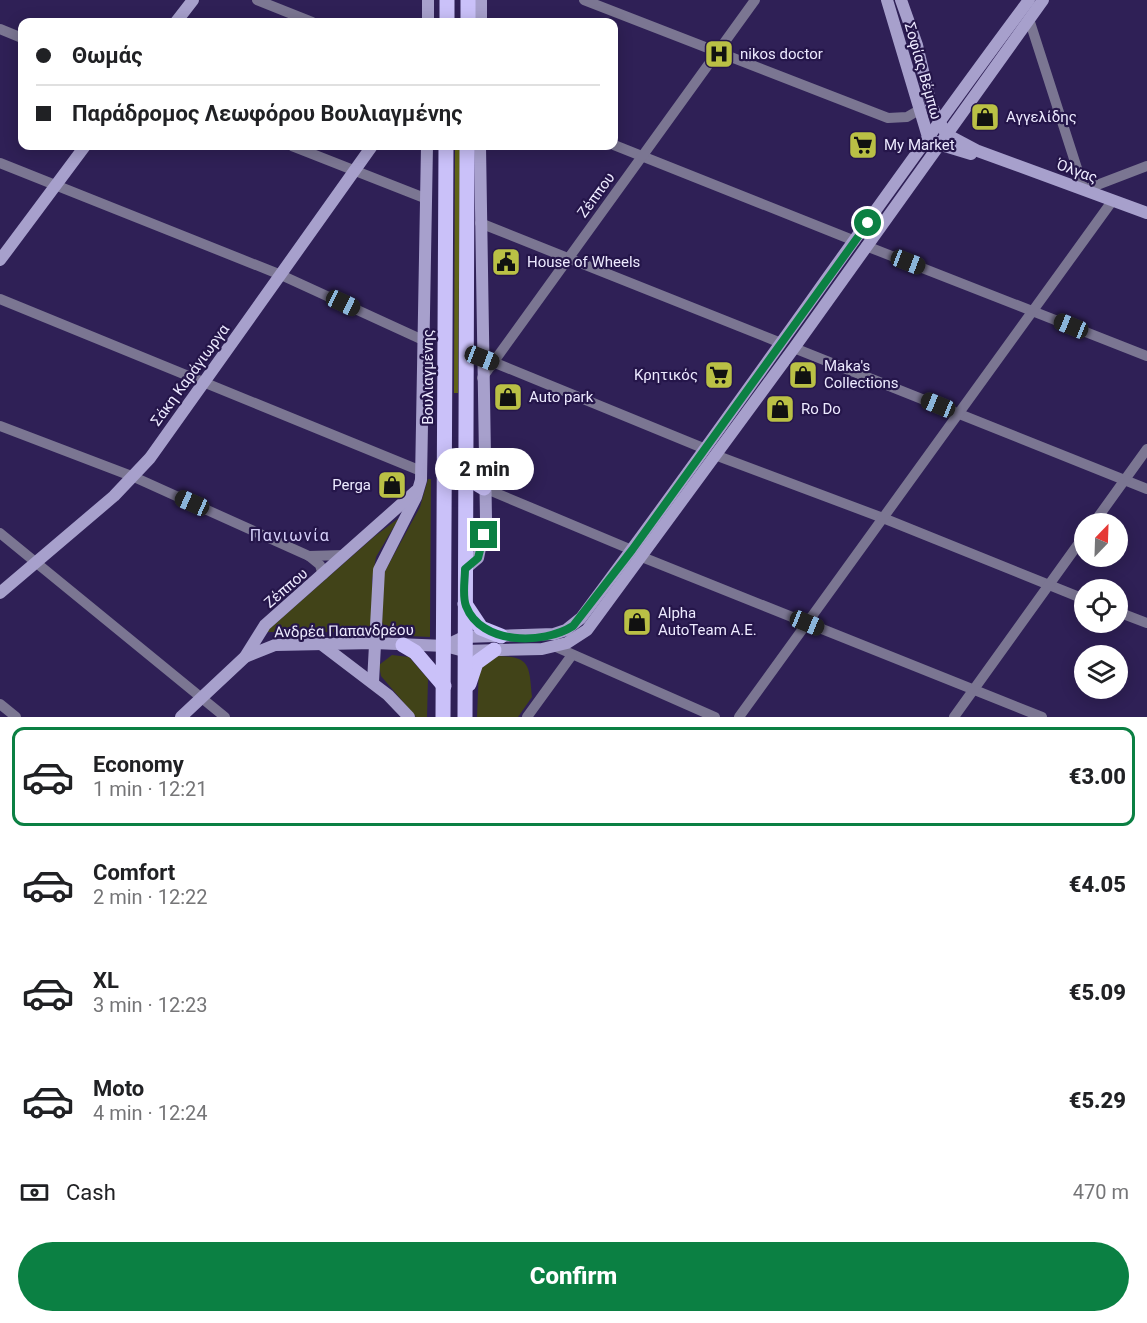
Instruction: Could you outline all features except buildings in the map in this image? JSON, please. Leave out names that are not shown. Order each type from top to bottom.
[{"type":"main road","points":[[179,18],[192,0]]},
{"type":"main road","points":[[428,0],[428,18]]},
{"type":"main road","points":[[447,0],[447,18]]},
{"type":"main road","points":[[468,0],[468,18]]},
{"type":"main road","points":[[481,0],[481,18]]},
{"type":"main road","name":"Σοφίας Βέμπω","points":[[886,0],[899,35],[919,110],[937,139]]},
{"type":"main road","name":"Σοφίας Βέμπω","points":[[902,0],[938,123]]},
{"type":"main road","name":"Ανδρέα Παπανδρέου","points":[[937,139],[938,123],[1029,0]]},
{"type":"main road","name":"Ανδρέα Παπανδρέου","points":[[464,644],[494,650],[556,647],[573,640],[587,630],[703,448],[781,343],[861,243],[1043,0]]},
{"type":"main road","name":"Όλγας","points":[[937,139],[966,153],[996,157],[1147,213]]},
{"type":"main road","points":[[0,260],[82,150]]},
{"type":"main road","name":"Σάκη Καράγιωργα","points":[[0,593],[134,477],[369,150]]},
{"type":"main road","points":[[373,682],[379,570],[419,489],[421,471],[427,150]]},
{"type":"main road","name":"Βουλιαγμένης","points":[[443,717],[446,150]]},
{"type":"main road","points":[[465,712],[467,150]]},
{"type":"main road","points":[[465,569],[478,558],[486,519],[482,379],[488,360],[480,223],[480,150]]},
{"type":"main road","name":"Ανδρέα Παπανδρέου","points":[[245,657],[275,645],[374,643],[445,646],[501,636],[541,637],[566,630],[581,618],[637,554],[715,455],[794,348],[861,243]]},
{"type":"main road","points":[[465,470],[484,488]]},
{"type":"main road","name":"Ζέππου","points":[[181,717],[245,657],[265,625],[419,489]]},
{"type":"main road","points":[[464,603],[481,628],[501,636]]},
{"type":"main road","points":[[321,644],[373,682],[409,717]]},
{"type":"main road","points":[[403,645],[415,652],[444,686]]},
{"type":"main road","points":[[465,712],[472,669],[482,656],[494,650]]},
{"type":"street","points":[[257,0],[302,18]]},
{"type":"street","points":[[584,0],[888,118],[907,117],[919,110]]},
{"type":"street","name":"Ζέππου","points":[[488,360],[568,260],[755,0]]},
{"type":"street","points":[[1029,19],[1084,190],[1147,166]]},
{"type":"street","points":[[0,29],[18,36]]},
{"type":"street","points":[[618,148],[1147,356]]},
{"type":"street","points":[[302,150],[427,200]]},
{"type":"street","points":[[0,163],[281,275],[425,341]]},
{"type":"street","points":[[739,717],[1113,200]]},
{"type":"street","points":[[480,223],[781,343]]},
{"type":"street","points":[[0,299],[421,471]]},
{"type":"street","points":[[794,348],[1147,489]]},
{"type":"street","points":[[488,360],[703,448]]},
{"type":"street","points":[[0,426],[134,477],[309,556],[320,565],[323,575]]},
{"type":"street","points":[[1101,513],[1147,449]]},
{"type":"street","points":[[715,455],[883,518],[1074,594]]},
{"type":"street","points":[[484,488],[637,554],[1042,717]]},
{"type":"street","points":[[0,533],[225,717]]},
{"type":"street","points":[[954,717],[1074,550]]},
{"type":"street","points":[[309,556],[344,555]]},
{"type":"street","points":[[1128,616],[1147,623]]},
{"type":"street","points":[[556,647],[715,717]]},
{"type":"street","points":[[527,717],[572,655]]},
{"type":"street","points":[[0,704],[16,717]]},
{"type":"green space","points":[[428,479],[431,479],[430,637],[389,635],[382,622],[384,573],[420,507]]},
{"type":"green space","points":[[399,518],[376,557],[372,580],[372,632],[266,632],[375,536]]},
{"type":"green space","points":[[392,655],[409,657],[428,679],[427,717],[416,717],[381,676],[379,665]]},
{"type":"green space","points":[[493,656],[521,660],[528,669],[532,697],[518,717],[477,717],[479,667]]},
{"type":"shaded area","points":[[455,150],[460,150],[458,393],[454,393]]},
{"type":"place","name":"nikos doctor","points":[[719,54]]},
{"type":"place","name":"Αγγελίδης","points":[[985,117]]},
{"type":"place","name":"My Market","points":[[863,145]]},
{"type":"place","name":"House of Wheels","points":[[506,262]]},
{"type":"place","name":"Κρητικός","points":[[719,375]]},
{"type":"place","name":"Maka's Collections","points":[[803,375]]},
{"type":"place","name":"Auto park","points":[[508,397]]},
{"type":"place","name":"Ro Do","points":[[780,409]]},
{"type":"place","name":"Perga","points":[[392,485]]},
{"type":"place","name":"Alpha AutoTeam Α.Ε.","points":[[637,622]]},
{"type":"district","name":"Πανιωνία","points":[[290,535]]},
{"type":"route","points":[[484,535],[478,558],[465,569],[464,603],[481,628],[501,636],[541,637],[573,626],[632,550],[703,448],[868,223]]}]
